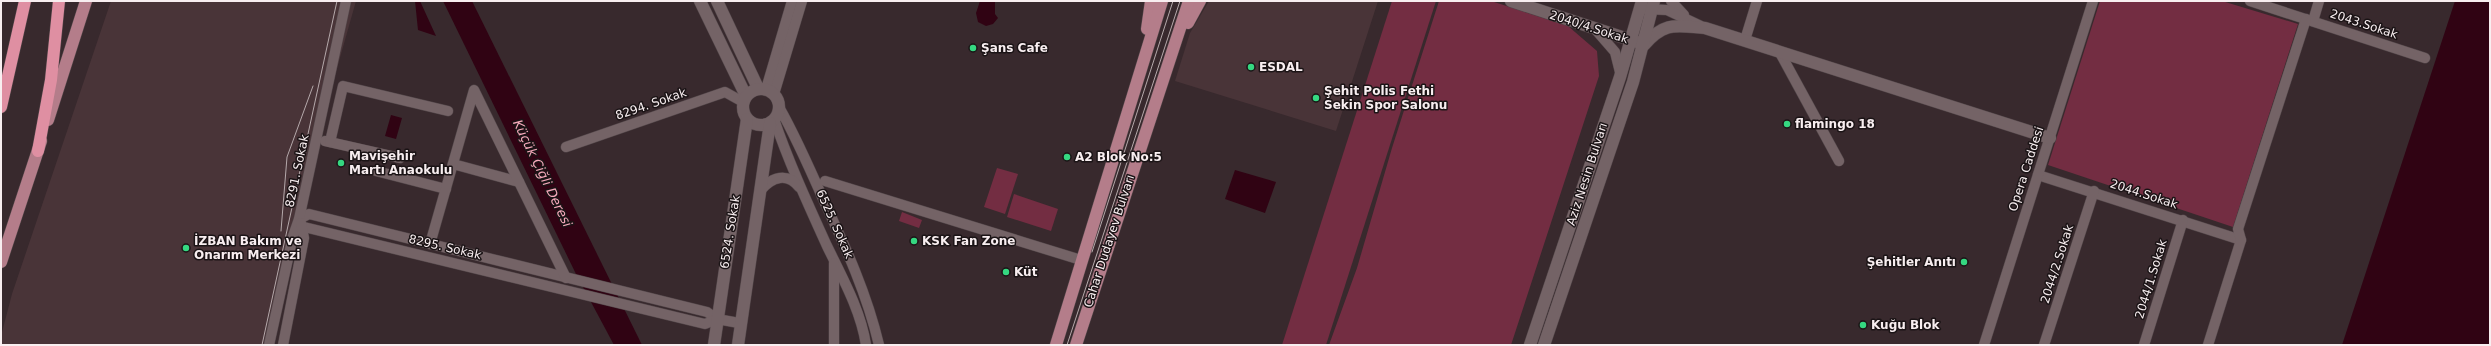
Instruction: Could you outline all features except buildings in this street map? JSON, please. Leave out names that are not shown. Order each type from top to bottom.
[{"type":"highway","points":[[1,107],[25,1]]},
{"type":"highway","points":[[38,151],[51,80],[59,1]]},
{"type":"main road","points":[[1,262],[86,1]]},
{"type":"main road","points":[[1135,85],[1151,1]]},
{"type":"main road","name":"Cahar Dudayev Bulvarı","points":[[1056,345],[1162,1]]},
{"type":"main road","name":"Cahar Dudayev Bulvarı","points":[[1076,345],[1189,1]]},
{"type":"main road","points":[[1168,64],[1200,1]]},
{"type":"street","name":"8291. Sokak","points":[[283,345],[304,238],[302,223],[317,139],[346,1]]},
{"type":"street","points":[[700,1],[744,99],[743,111],[747,119],[758,125],[772,121],[779,107],[766,90],[717,1]]},
{"type":"street","points":[[766,90],[792,1]]},
{"type":"street","points":[[744,99],[766,90],[802,1]]},
{"type":"street","name":"2040/4.Sokak","points":[[1511,1],[1644,45]]},
{"type":"street","points":[[1671,1],[1688,19]]},
{"type":"street","points":[[1745,40],[1757,1]]},
{"type":"street","name":"Opera Caddesi","points":[[1984,345],[2093,1]]},
{"type":"street","name":"2043.Sokak","points":[[2250,1],[2425,58]]},
{"type":"street","points":[[2208,345],[2242,240],[2238,229],[2309,20],[2319,1]]},
{"type":"street","points":[[1640,5],[1653,5],[1688,19],[1705,28],[2050,138]]},
{"type":"street","name":"Aziz Nesin Bulvarı","points":[[1530,345],[1620,77],[1640,5]]},
{"type":"street","name":"Aziz Nesin Bulvarı","points":[[1544,345],[1644,45],[1653,5]]},
{"type":"street","points":[[1644,45],[1656,31],[1670,26],[1705,28]]},
{"type":"street","points":[[1595,29],[1615,52],[1620,66],[1620,77]]},
{"type":"street","points":[[1779,51],[1839,161]]},
{"type":"street","points":[[330,142],[343,86],[448,111]]},
{"type":"street","points":[[430,244],[474,90],[519,182],[569,278]]},
{"type":"street","name":"8294. Sokak","points":[[566,147],[725,92],[744,99]]},
{"type":"street","name":"6525. Sokak","points":[[779,107],[791,127],[847,251],[870,307],[879,345]]},
{"type":"street","name":"6524. Sokak","points":[[714,345],[747,119]]},
{"type":"street","name":"6525. Sokak","points":[[772,121],[786,156],[864,331],[866,345]]},
{"type":"street","name":"6524. Sokak","points":[[738,345],[739,323],[772,121]]},
{"type":"street","points":[[317,139],[400,158]]},
{"type":"street","points":[[453,164],[519,182]]},
{"type":"street","points":[[376,171],[446,189]]},
{"type":"street","name":"2044.Sokak","points":[[2038,175],[2242,240]]},
{"type":"street","points":[[761,190],[773,180],[785,177],[792,179],[805,196]]},
{"type":"street","points":[[825,181],[1081,260]]},
{"type":"street","name":"2044/2.Sokak","points":[[2044,345],[2094,192]]},
{"type":"street","name":"8295. Sokak","points":[[309,214],[707,312],[717,319],[705,324],[302,223],[309,214]]},
{"type":"street","name":"2044/1.Sokak","points":[[2144,345],[2183,220]]},
{"type":"street","name":"8291. Sokak","points":[[269,345],[292,236],[302,223]]},
{"type":"street","points":[[833,259],[834,345]]},
{"type":"street","points":[[717,319],[739,323]]},
{"type":"shaded area","points":[[111,1],[356,1],[293,224],[267,345],[1,345],[1,336],[12,294]]},
{"type":"shaded area","points":[[1209,1],[1378,1],[1336,131],[1175,81],[1190,33]]},
{"type":"shaded area","points":[[1392,1],[1436,1],[1326,345],[1282,345]]},
{"type":"shaded area","points":[[1439,1],[1491,1],[1568,26],[1597,51],[1599,76],[1511,345],[1329,345],[1357,268],[1392,148]]},
{"type":"shaded area","points":[[2100,1],[2222,1],[2298,24],[2233,227],[2048,165]]},
{"type":"shaded area","points":[[997,168],[1018,174],[1005,214],[984,207]]},
{"type":"shaded area","points":[[1014,194],[1058,209],[1051,231],[1007,217]]},
{"type":"shaded area","points":[[902,212],[922,220],[919,228],[899,221]]},
{"type":"water","points":[[415,1],[420,1],[436,36],[418,30]]},
{"type":"water","name":"Küçük Çiğli Deresi","points":[[443,1],[472,1],[642,345],[614,345],[576,274]]},
{"type":"water","points":[[980,1],[995,1],[995,14],[998,18],[993,24],[986,26],[978,22],[976,13]]},
{"type":"water","points":[[2455,1],[2490,1],[2490,345],[2342,345]]},
{"type":"water","points":[[391,115],[402,118],[396,139],[385,136]]},
{"type":"water","points":[[1235,170],[1276,182],[1265,213],[1225,199]]},
{"type":"tram line","points":[[262,345],[337,1]]},
{"type":"tram line","points":[[1092,252],[1173,1]]},
{"type":"tram line","points":[[1067,345],[1180,1]]},
{"type":"tram line","points":[[281,231],[287,157],[313,86]]},
{"type":"place","name":"Şans Cafe","points":[[973,48]]},
{"type":"place","name":"ESDAL","points":[[1251,67]]},
{"type":"place","name":"Şehit Polis Fethi Sekin Spor Salonu","points":[[1316,98]]},
{"type":"place","name":"flamingo 18","points":[[1787,124]]},
{"type":"place","name":"A2 Blok No:5","points":[[1067,157]]},
{"type":"place","name":"Mavişehir Martı Anaokulu","points":[[341,163]]},
{"type":"place","name":"KSK Fan Zone","points":[[914,241]]},
{"type":"place","name":"İZBAN Bakım ve Onarım Merkezi","points":[[186,248]]},
{"type":"place","name":"Şehitler Anıtı","points":[[1964,262]]},
{"type":"place","name":"Küt","points":[[1006,272]]},
{"type":"place","name":"Kuğu Blok","points":[[1863,325]]}]
